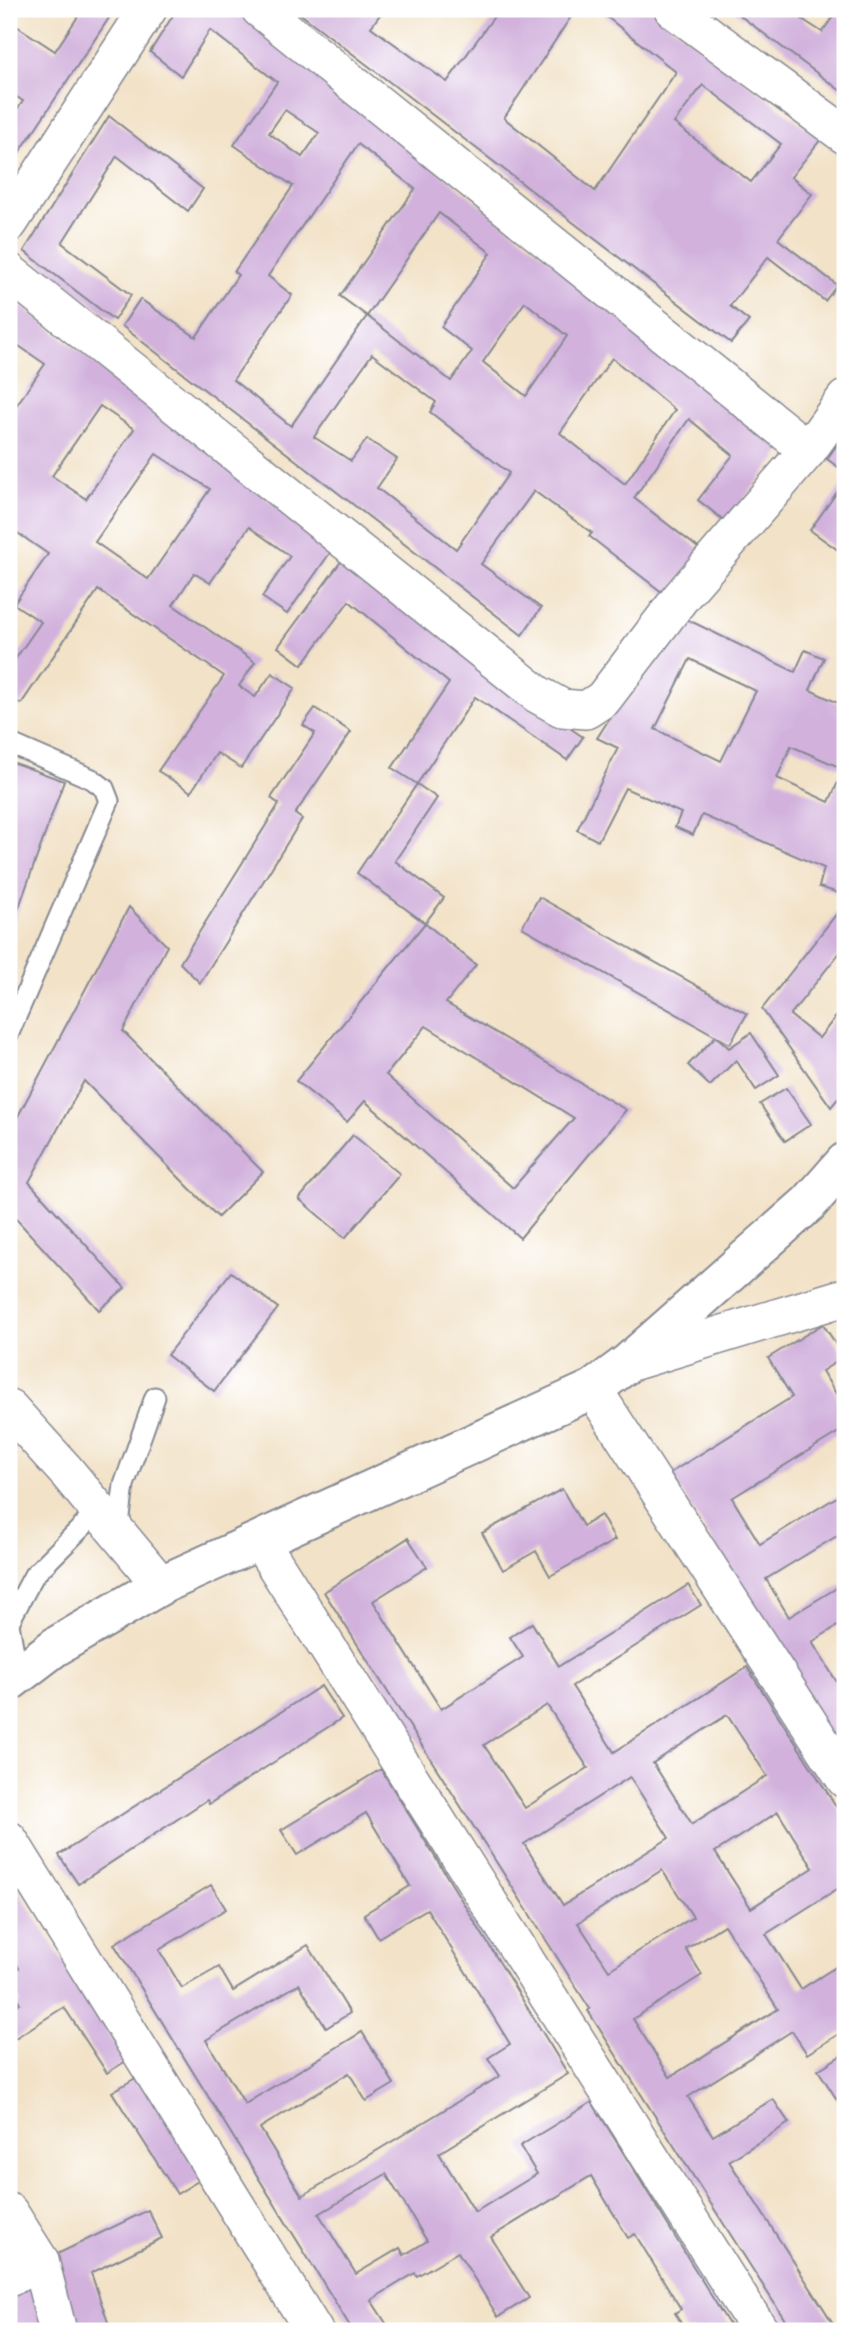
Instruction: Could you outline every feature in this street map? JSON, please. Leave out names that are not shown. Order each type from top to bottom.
[{"type":"main road","points":[[13,1678],[55,1647],[161,1585],[593,1389],[628,1363],[809,1203],[845,1162]]},
{"type":"street","points":[[9,223],[148,9]]},
{"type":"street","points":[[260,9],[808,450]]},
{"type":"street","points":[[673,9],[845,135]]},
{"type":"street","points":[[9,272],[537,694],[562,708],[586,710],[603,699],[681,597],[808,450],[845,399]]},
{"type":"street","points":[[628,1363],[845,1297]]},
{"type":"street","points":[[593,1389],[845,1779]]},
{"type":"street","points":[[9,1408],[161,1585]]},
{"type":"street","points":[[260,1541],[760,2331]]},
{"type":"street","points":[[9,1840],[314,2331]]},
{"type":"street","points":[[9,2212],[40,2261],[58,2331]]},
{"type":"street","points":[[9,2278],[40,2261]]},
{"type":"lane","points":[[9,743],[92,779],[104,788],[109,801],[9,1033]]},
{"type":"lane","points":[[13,1678],[9,1623],[34,1574],[108,1521],[124,1485],[155,1397]]},
{"type":"building","points":[[83,9],[115,9],[9,168],[9,121],[23,101],[9,92],[9,21],[55,51]]},
{"type":"building","points":[[177,9],[235,9],[785,447],[726,522],[698,500],[733,455],[689,419],[634,498],[702,551],[667,596],[589,536],[592,533],[534,491],[481,564],[541,608],[522,635],[122,326],[140,299],[196,337],[238,275],[234,272],[293,186],[234,145],[277,82],[210,30],[181,76],[150,52]],"holes":[[[285,110],[319,133],[302,157],[269,133]],[[358,144],[415,189],[340,296],[367,316],[291,426],[233,380],[292,295],[268,276]],[[439,213],[491,253],[441,327],[472,351],[451,381],[367,316]],[[525,302],[567,336],[526,396],[483,362]],[[372,354],[436,402],[430,412],[509,473],[456,549],[377,488],[397,459],[367,439],[351,461],[314,437]],[[612,358],[675,410],[625,484],[560,433]]]},
{"type":"building","points":[[294,9],[384,9],[371,27],[447,82],[495,15],[486,9],[576,9],[504,118],[595,191],[676,72],[597,9],[650,9],[821,139],[791,177],[812,194],[778,239],[837,285],[825,301],[768,257],[730,306],[749,321],[731,343]],"holes":[[[703,85],[781,144],[751,182],[674,123]]]},
{"type":"building","points":[[731,9],[809,9],[802,19],[822,32],[839,9],[845,9],[845,94]]},
{"type":"building","points":[[109,116],[203,189],[188,211],[117,156],[62,243],[131,295],[114,320],[24,251]]},
{"type":"building","points":[[9,296],[332,550],[287,614],[262,597],[290,556],[249,527],[210,583],[194,573],[173,605],[255,662],[239,686],[255,697],[272,673],[295,688],[241,768],[217,753],[191,792],[158,771],[224,676],[98,590],[21,704],[9,696],[9,668],[41,622],[14,604],[48,554],[9,527],[9,416],[45,364],[13,342],[9,349]],"holes":[[[100,406],[134,429],[86,499],[52,476]],[[156,454],[210,489],[148,579],[95,542]]]},
{"type":"building","points":[[845,433],[845,472],[827,459]]},
{"type":"building","points":[[845,481],[845,555],[810,530]]},
{"type":"building","points":[[345,556],[491,675],[583,737],[567,760],[475,697],[417,784],[392,768],[449,683],[349,601],[302,665],[278,647]]},
{"type":"building","points":[[676,614],[795,672],[805,650],[824,658],[810,690],[838,703],[845,686],[845,895],[819,887],[824,868],[702,815],[693,835],[675,827],[681,813],[625,788],[598,841],[577,830],[618,748],[597,738]],"holes":[[[690,659],[756,691],[721,761],[655,729]],[[791,746],[844,769],[829,802],[777,778]]]},
{"type":"building","points":[[315,708],[351,732],[295,814],[302,819],[200,983],[180,963],[279,804],[271,798],[315,733],[303,725]]},
{"type":"building","points":[[9,761],[64,781],[9,935]]},
{"type":"building","points":[[417,784],[437,798],[395,861],[444,898],[425,923],[357,873]]},
{"type":"building","points":[[539,897],[747,1014],[730,1044],[522,927]]},
{"type":"building","points":[[129,907],[167,946],[123,1031],[263,1172],[218,1217],[84,1081],[29,1182],[125,1288],[99,1310],[9,1211],[9,1133]]},
{"type":"building","points":[[842,907],[845,908],[845,946],[790,1015],[819,1038],[845,1005],[845,1090],[831,1107],[762,1009]]},
{"type":"building","points":[[425,923],[476,965],[446,1003],[626,1110],[520,1238],[365,1101],[347,1122],[296,1081]],"holes":[[[426,1026],[574,1118],[513,1188],[386,1075]]]},
{"type":"building","points":[[751,1033],[779,1075],[756,1090],[736,1060],[710,1086],[688,1065],[716,1036],[729,1048]]},
{"type":"building","points":[[786,1088],[811,1124],[785,1141],[760,1104]]},
{"type":"building","points":[[353,1135],[400,1174],[345,1238],[299,1199]]},
{"type":"building","points":[[231,1272],[278,1308],[214,1391],[167,1355]]},
{"type":"building","points":[[823,1324],[844,1357],[822,1371],[845,1408],[845,1428],[732,1498],[760,1544],[845,1492],[845,1531],[766,1579],[789,1617],[845,1583],[845,1621],[812,1642],[845,1695],[845,1770],[727,1565],[670,1473],[792,1397],[768,1358]]},
{"type":"building","points":[[562,1489],[583,1526],[601,1515],[615,1540],[550,1576],[536,1551],[503,1570],[482,1533]]},
{"type":"building","points":[[408,1538],[427,1567],[373,1601],[441,1709],[523,1657],[510,1637],[532,1623],[559,1666],[688,1585],[701,1605],[572,1686],[614,1752],[747,1667],[845,1820],[845,1884],[766,1934],[801,1989],[845,1961],[845,2030],[807,2054],[792,2031],[688,2097],[713,2136],[773,2099],[789,2123],[729,2161],[838,2331],[792,2331],[324,1592]],"holes":[[[547,1705],[588,1768],[525,1808],[484,1745]],[[727,1715],[767,1776],[692,1824],[653,1763]],[[630,1777],[669,1838],[563,1905],[524,1844]],[[778,1812],[813,1868],[751,1908],[715,1852]],[[662,1870],[693,1917],[609,1970],[578,1923]],[[724,1925],[778,2009],[670,2077],[633,2019],[702,1975],[686,1949]]]},
{"type":"building","points":[[321,1686],[342,1718],[209,1804],[207,1800],[78,1884],[59,1855]]},
{"type":"building","points":[[381,1769],[568,2074],[439,2153],[475,2212],[537,2174],[520,2146],[592,2102],[733,2331],[686,2331],[675,2313],[681,2309],[635,2234],[628,2238],[591,2176],[491,2237],[529,2298],[498,2317],[458,2252],[417,2276],[415,2273],[371,2300],[391,2331],[353,2331],[114,1944],[211,1885],[226,1909],[159,1950],[182,1988],[219,1967],[233,1991],[308,1945],[350,2013],[326,2028],[299,1984],[206,2040],[245,2104],[362,2032],[394,2084],[366,2101],[349,2073],[260,2128],[302,2196],[500,2076],[488,2058],[510,2044],[427,1909],[378,1938],[364,1914],[410,1886],[366,1813],[297,1855],[281,1830]],"holes":[[[386,2174],[427,2241],[404,2255],[400,2248],[356,2274],[319,2214]]]},
{"type":"building","points":[[9,1876],[126,2061],[107,2073],[64,2007],[9,2042],[9,2010],[20,2003],[9,1986],[9,1974],[19,1968],[9,1952]]},
{"type":"building","points":[[845,2053],[845,2112],[818,2070]]},
{"type":"building","points":[[139,2076],[203,2178],[177,2194],[112,2092]]},
{"type":"building","points":[[148,2210],[162,2238],[91,2273],[111,2331],[72,2331],[47,2259]]},
{"type":"building","points":[[34,2285],[48,2331],[9,2331],[9,2297]]}]
